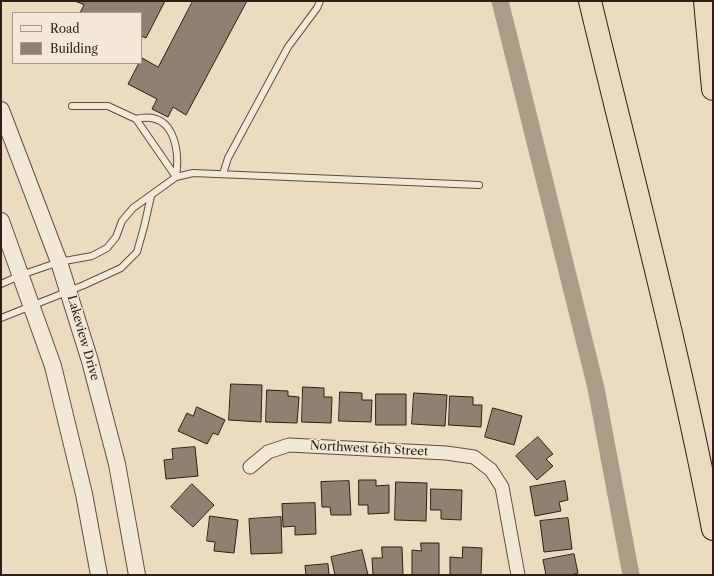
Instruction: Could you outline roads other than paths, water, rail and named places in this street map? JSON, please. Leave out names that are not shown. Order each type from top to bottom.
[{"type":"highway","points":[[590,1],[695,437],[713,529]]},
{"type":"highway","points":[[705,1],[713,89]]},
{"type":"street","name":"Lakeview Drive","points":[[1,110],[60,262],[90,361],[117,464],[137,575]]},
{"type":"street","points":[[1,221],[32,305],[54,374],[84,494],[99,575]]},
{"type":"street","name":"Northwest 6th Street","points":[[250,467],[268,452],[289,445],[446,453],[474,457],[491,470],[502,487],[518,575]]},
{"type":"lane","points":[[223,174],[228,158],[288,47],[320,1]]},
{"type":"lane","points":[[72,106],[108,106],[136,119],[176,177]]},
{"type":"lane","points":[[136,119],[146,117],[153,118],[165,124],[174,136],[178,165],[176,177]]},
{"type":"lane","points":[[1,284],[21,275],[60,262],[92,256],[107,248],[116,237],[122,221],[133,208],[176,177],[192,173],[479,185]]},
{"type":"lane","points":[[1,318],[69,291],[121,268],[137,252],[151,196]]},
{"type":"waterway","points":[[500,1],[596,388],[631,575]]}]
